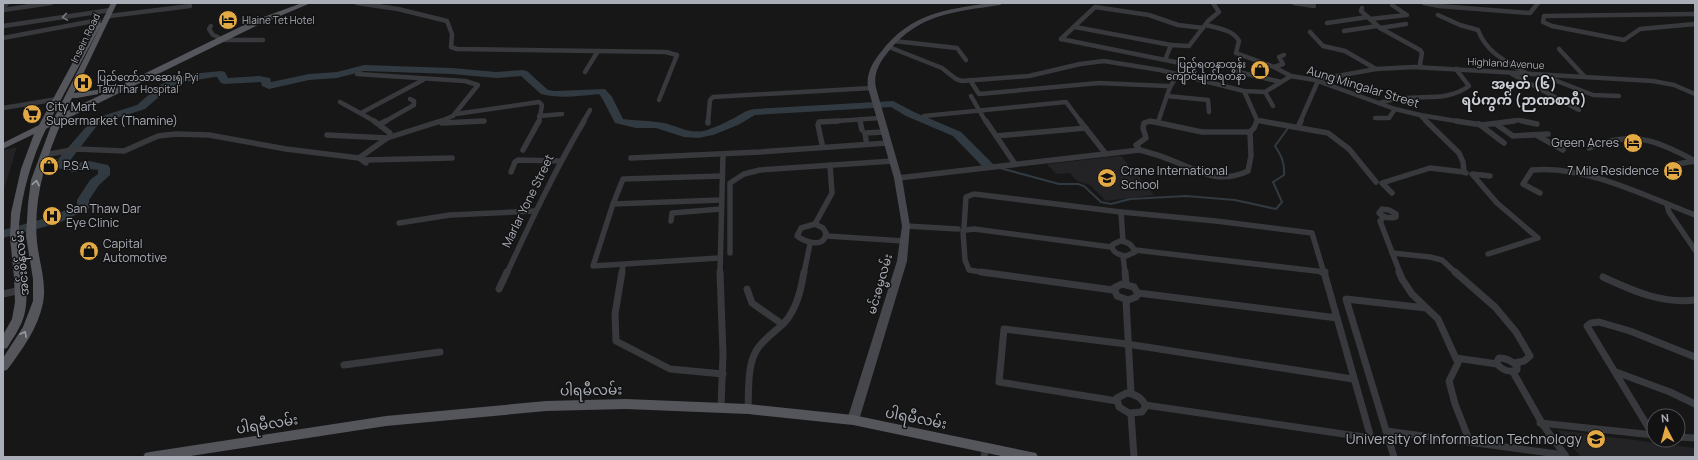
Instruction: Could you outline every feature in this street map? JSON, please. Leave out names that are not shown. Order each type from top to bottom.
[{"type":"main road","points":[[5,144],[104,91],[272,13],[300,3]]},
{"type":"main road","points":[[59,116],[219,38],[308,3]]},
{"type":"main road","points":[[872,88],[870,80],[874,66],[889,47],[916,22],[929,17],[1000,3]]},
{"type":"main road","points":[[72,81],[99,20],[109,9]]},
{"type":"main road","name":"Insein Road","points":[[44,124],[58,99],[72,81],[109,9]]},
{"type":"main road","name":"အင်းစိန်လမ်း","points":[[3,367],[18,346],[36,311],[39,299],[31,226],[36,181],[44,155],[69,95],[72,81]]},
{"type":"main road","name":"မင်းဓမ္မလမ်း","points":[[854,420],[902,261],[906,226],[898,178],[872,88]]},
{"type":"main road","points":[[69,95],[77,96],[104,91]]},
{"type":"main road","name":"အင်းစိန်လမ်း","points":[[3,345],[18,317],[21,290],[14,231],[15,215],[24,176],[44,124]]},
{"type":"main road","points":[[5,144],[26,143],[35,145]]},
{"type":"main road","points":[[19,278],[36,272]]},
{"type":"main road","name":"ပါရမီလမ်း","points":[[150,457],[386,421],[546,406],[626,404],[721,407],[854,420],[985,452],[1031,457]]},
{"type":"street","points":[[4,6],[21,3]]},
{"type":"street","points":[[4,6],[52,3]]},
{"type":"street","points":[[357,3],[398,9],[447,21],[452,34],[450,45],[457,49],[666,52],[677,55],[659,100]]},
{"type":"street","points":[[1074,27],[1171,45],[1189,46],[1211,18],[1219,12],[1213,3]]},
{"type":"street","points":[[1294,3],[1314,6]]},
{"type":"street","points":[[1424,3],[1439,6],[1530,13],[1538,3]]},
{"type":"street","points":[[1327,23],[1407,15],[1392,5]]},
{"type":"street","points":[[3,26],[109,9],[190,6]]},
{"type":"street","points":[[1190,65],[1061,39],[1095,7],[1149,15],[1178,25],[1205,27]]},
{"type":"street","points":[[1362,8],[1361,11],[1379,27],[1420,50],[1422,52],[1421,67]]},
{"type":"street","points":[[1695,14],[1544,16],[1543,22],[1552,26],[1624,40],[1630,38],[1636,30],[1640,29],[1695,24]]},
{"type":"street","points":[[1438,15],[1460,25],[1478,30],[1479,36],[1497,56],[1528,74]]},
{"type":"street","points":[[3,38],[99,20]]},
{"type":"street","points":[[1344,31],[1406,24]]},
{"type":"street","points":[[211,26],[209,29],[213,35],[219,38],[263,40]]},
{"type":"street","name":"Aung Mingalar Street","points":[[1205,27],[1230,33],[1238,38],[1239,42],[1236,52],[1274,67],[1291,76],[1316,81],[1395,109],[1420,116],[1479,124],[1496,124],[1518,120],[1537,124]]},
{"type":"street","points":[[1310,32],[1323,46],[1345,51],[1376,69]]},
{"type":"street","points":[[896,40],[918,42],[922,37]]},
{"type":"street","points":[[896,40],[957,48],[966,60]]},
{"type":"street","points":[[1165,60],[1171,45]]},
{"type":"street","points":[[889,47],[942,68],[956,79],[970,80],[1029,76],[1080,64],[1104,61],[1160,70],[1244,91],[1265,92],[1291,76]]},
{"type":"street","points":[[1559,49],[1584,76]]},
{"type":"street","points":[[585,72],[598,51]]},
{"type":"street","points":[[1274,67],[1283,64],[1279,56],[1284,55]]},
{"type":"street","name":"Highland Avenue","points":[[1316,81],[1376,69],[1421,67],[1653,81],[1674,85],[1695,94]]},
{"type":"street","points":[[1379,103],[1403,98],[1444,97],[1461,92],[1469,86],[1456,70]]},
{"type":"street","points":[[1234,71],[1281,82]]},
{"type":"street","points":[[1510,73],[1579,110]]},
{"type":"street","points":[[357,74],[477,84],[478,85],[456,114]]},
{"type":"street","points":[[1158,122],[1170,88],[1178,74]]},
{"type":"street","points":[[1540,74],[1593,95],[1619,96]]},
{"type":"street","points":[[361,113],[424,79]]},
{"type":"street","points":[[970,80],[979,94],[1098,83],[1170,88]]},
{"type":"street","points":[[1298,127],[1316,81]]},
{"type":"street","points":[[708,123],[710,100],[713,97],[872,88]]},
{"type":"street","points":[[898,178],[1140,150],[1164,157],[1205,176],[1229,178],[1242,175],[1248,171],[1250,156],[1250,132],[1254,128],[1257,120],[1244,91]]},
{"type":"street","points":[[1265,92],[1273,106]]},
{"type":"street","points":[[971,96],[979,111],[1015,164]]},
{"type":"street","points":[[1167,96],[1208,100],[1209,112]]},
{"type":"street","points":[[3,108],[58,99]]},
{"type":"street","points":[[380,124],[414,105],[414,100],[410,99]]},
{"type":"street","points":[[327,135],[387,138],[437,123],[456,114],[535,101],[539,102],[542,105],[539,120],[523,150]]},
{"type":"street","points":[[340,102],[380,124],[390,133],[390,136],[363,160]]},
{"type":"street","points":[[924,116],[1066,102],[1106,154]]},
{"type":"street","points":[[1375,118],[1389,118],[1395,109]]},
{"type":"street","name":"Marlar Yone Street","points":[[499,289],[560,161],[590,110]]},
{"type":"street","points":[[540,116],[562,114]]},
{"type":"street","points":[[1420,116],[1459,153],[1463,162],[1464,172]]},
{"type":"street","points":[[822,144],[818,124],[819,122],[880,118]]},
{"type":"street","points":[[860,119],[862,130]]},
{"type":"street","points":[[1257,120],[1328,133],[1334,136],[1349,149],[1376,182]]},
{"type":"street","points":[[437,123],[484,121]]},
{"type":"street","points":[[1140,150],[1136,145],[1146,138],[1143,128],[1144,123],[1150,121],[1202,132],[1250,132]]},
{"type":"street","points":[[1479,124],[1504,143]]},
{"type":"street","points":[[1496,124],[1513,136],[1538,136],[1548,134]]},
{"type":"street","points":[[996,136],[1086,128]]},
{"type":"street","points":[[866,140],[865,133],[884,132]]},
{"type":"street","points":[[44,155],[77,149],[124,151],[158,136],[176,134],[213,135],[286,149],[363,160],[452,158]]},
{"type":"street","points":[[1538,136],[1563,150]]},
{"type":"street","points":[[1589,148],[1603,142],[1636,138],[1645,139],[1667,146],[1695,161]]},
{"type":"street","points":[[631,158],[723,154],[888,143]]},
{"type":"street","points":[[721,407],[723,374],[719,258],[723,154]]},
{"type":"street","points":[[511,172],[515,162],[518,160],[560,161]]},
{"type":"street","points":[[730,253],[730,182],[743,172],[893,161]]},
{"type":"street","points":[[1677,164],[1695,161]]},
{"type":"street","points":[[815,224],[832,193],[830,165]]},
{"type":"street","points":[[1540,193],[1523,184],[1532,170],[1549,167],[1563,169],[1611,184],[1695,215]]},
{"type":"street","points":[[1392,193],[1382,183],[1411,176],[1430,168],[1490,176]]},
{"type":"street","points":[[1472,174],[1497,203],[1538,238],[1488,254]]},
{"type":"street","points":[[719,258],[593,266],[613,204],[623,179],[722,176]]},
{"type":"street","points":[[1113,290],[969,270],[965,260],[963,229],[966,198],[974,194],[1312,233],[1371,438],[1145,405],[1139,397],[1131,393],[1119,396],[1117,401],[1120,409],[1131,414],[1142,412],[1145,409],[1145,405]]},
{"type":"street","points":[[613,204],[721,200]]},
{"type":"street","points":[[1666,205],[1668,212],[1695,250]]},
{"type":"street","points":[[671,221],[672,212],[721,209]]},
{"type":"street","points":[[398,223],[450,215],[535,211]]},
{"type":"street","points":[[1121,212],[1123,241]]},
{"type":"street","points":[[1384,217],[1380,221],[1402,280],[1412,294],[1438,319],[1458,363],[1449,380],[1455,404],[1470,442]]},
{"type":"street","points":[[815,224],[823,227],[827,231],[827,236],[824,240],[810,244],[801,241],[797,236],[798,231],[803,226],[815,224]]},
{"type":"street","points":[[906,226],[974,229],[1111,247]]},
{"type":"street","points":[[827,236],[904,241]]},
{"type":"street","points":[[1111,247],[1114,243],[1123,241],[1130,244],[1135,250],[1324,272]]},
{"type":"street","points":[[748,409],[752,368],[756,351],[791,314],[801,291],[810,244]]},
{"type":"street","points":[[1111,247],[1114,252],[1123,256],[1132,254],[1135,250]]},
{"type":"street","points":[[1392,253],[1430,257],[1442,260],[1489,302],[1516,332],[1530,356],[1524,361],[1515,363],[1502,358],[1497,359],[1497,364]]},
{"type":"street","points":[[1123,256],[1126,284]]},
{"type":"street","points":[[623,265],[615,314],[616,341],[670,369],[723,374]]},
{"type":"street","points":[[1603,277],[1655,298],[1673,301],[1695,300]]},
{"type":"street","points":[[1113,290],[1118,284],[1126,284],[1133,287],[1138,293],[1337,318]]},
{"type":"street","points":[[747,289],[752,303],[782,324]]},
{"type":"street","points":[[3,294],[21,290]]},
{"type":"street","points":[[1113,290],[1116,296],[1126,300],[1136,298],[1138,293]]},
{"type":"street","points":[[1394,457],[1346,299],[1426,308]]},
{"type":"street","points":[[1126,300],[1127,344],[1131,393]]},
{"type":"street","points":[[1646,423],[1587,326],[1590,323],[1599,322],[1630,331],[1695,357]]},
{"type":"street","points":[[1117,401],[999,382],[1004,329],[1127,344],[1353,379]]},
{"type":"street","points":[[344,366],[440,352]]},
{"type":"street","points":[[1456,358],[1497,364],[1503,370],[1513,372],[1518,370],[1515,363]]},
{"type":"street","points":[[1513,372],[1540,423],[1566,456]]},
{"type":"street","points":[[1616,372],[1670,392],[1695,404]]},
{"type":"street","points":[[1131,414],[1134,457]]},
{"type":"street","points":[[1540,423],[1646,434]]},
{"type":"street","points":[[1386,431],[1566,456]]},
{"type":"shaded area","points":[[17,147],[3,192],[3,150]]},
{"type":"shaded area","name":"Crane International School","points":[[1121,156],[1154,195],[1106,201],[1090,185],[1077,181],[1070,173],[1056,174],[1047,164]]},
{"type":"shaded area","name":"University of Information Technology","points":[[1558,430],[1646,442],[1646,448],[1695,448],[1695,457],[1581,457]]},
{"type":"waterway","points":[[3,234],[55,220],[75,212],[84,206],[83,200],[94,183],[104,175],[104,168],[89,165],[73,168],[62,165],[63,160],[97,121],[141,107],[148,103],[164,87],[176,81],[191,77],[214,74],[221,74],[225,81],[266,80],[266,84],[269,86],[309,77],[337,75],[364,68],[452,71],[496,75],[523,73],[545,92],[555,94],[601,91],[607,97],[619,121],[636,125],[657,125],[684,134],[698,135],[709,133],[734,123],[749,113],[755,112],[893,104],[910,114],[957,134],[988,165]]},
{"type":"waterway","points":[[1000,168],[1059,184],[1078,184],[1084,186],[1101,202],[1111,204],[1130,199],[1186,196],[1235,200],[1276,209],[1282,202],[1273,182],[1284,175],[1284,167],[1282,159],[1275,146],[1288,128]]},
{"type":"place","name":"Hlaine Tet Hotel","points":[[228,20]]},
{"type":"place","name":"ပြည့်ရတနာထွန်း ကျောင်မျက်ရတနာ","points":[[1260,70]]},
{"type":"place","name":"ပြည်တော်သာဆေးရုံ Pyi Taw Thar Hospital","points":[[83,83]]},
{"type":"place","name":"City Mart Supermarket (Thamine)","points":[[32,114]]},
{"type":"place","name":"Green Acres","points":[[1633,143]]},
{"type":"place","name":"P.S.A","points":[[49,166]]},
{"type":"place","name":"7 Mile Residence","points":[[1673,171]]},
{"type":"place","name":"Crane International School","points":[[1107,178]]},
{"type":"place","name":"San Thaw Dar Eye Clinic","points":[[52,216]]},
{"type":"place","name":"Capital Automotive","points":[[89,251]]},
{"type":"place","name":"University of Information Technology","points":[[1596,439]]},
{"type":"district","name":"အမှတ် (၆) ရပ်ကွက် (ဉာဏစာဂီ)","points":[[1524,92]]}]
